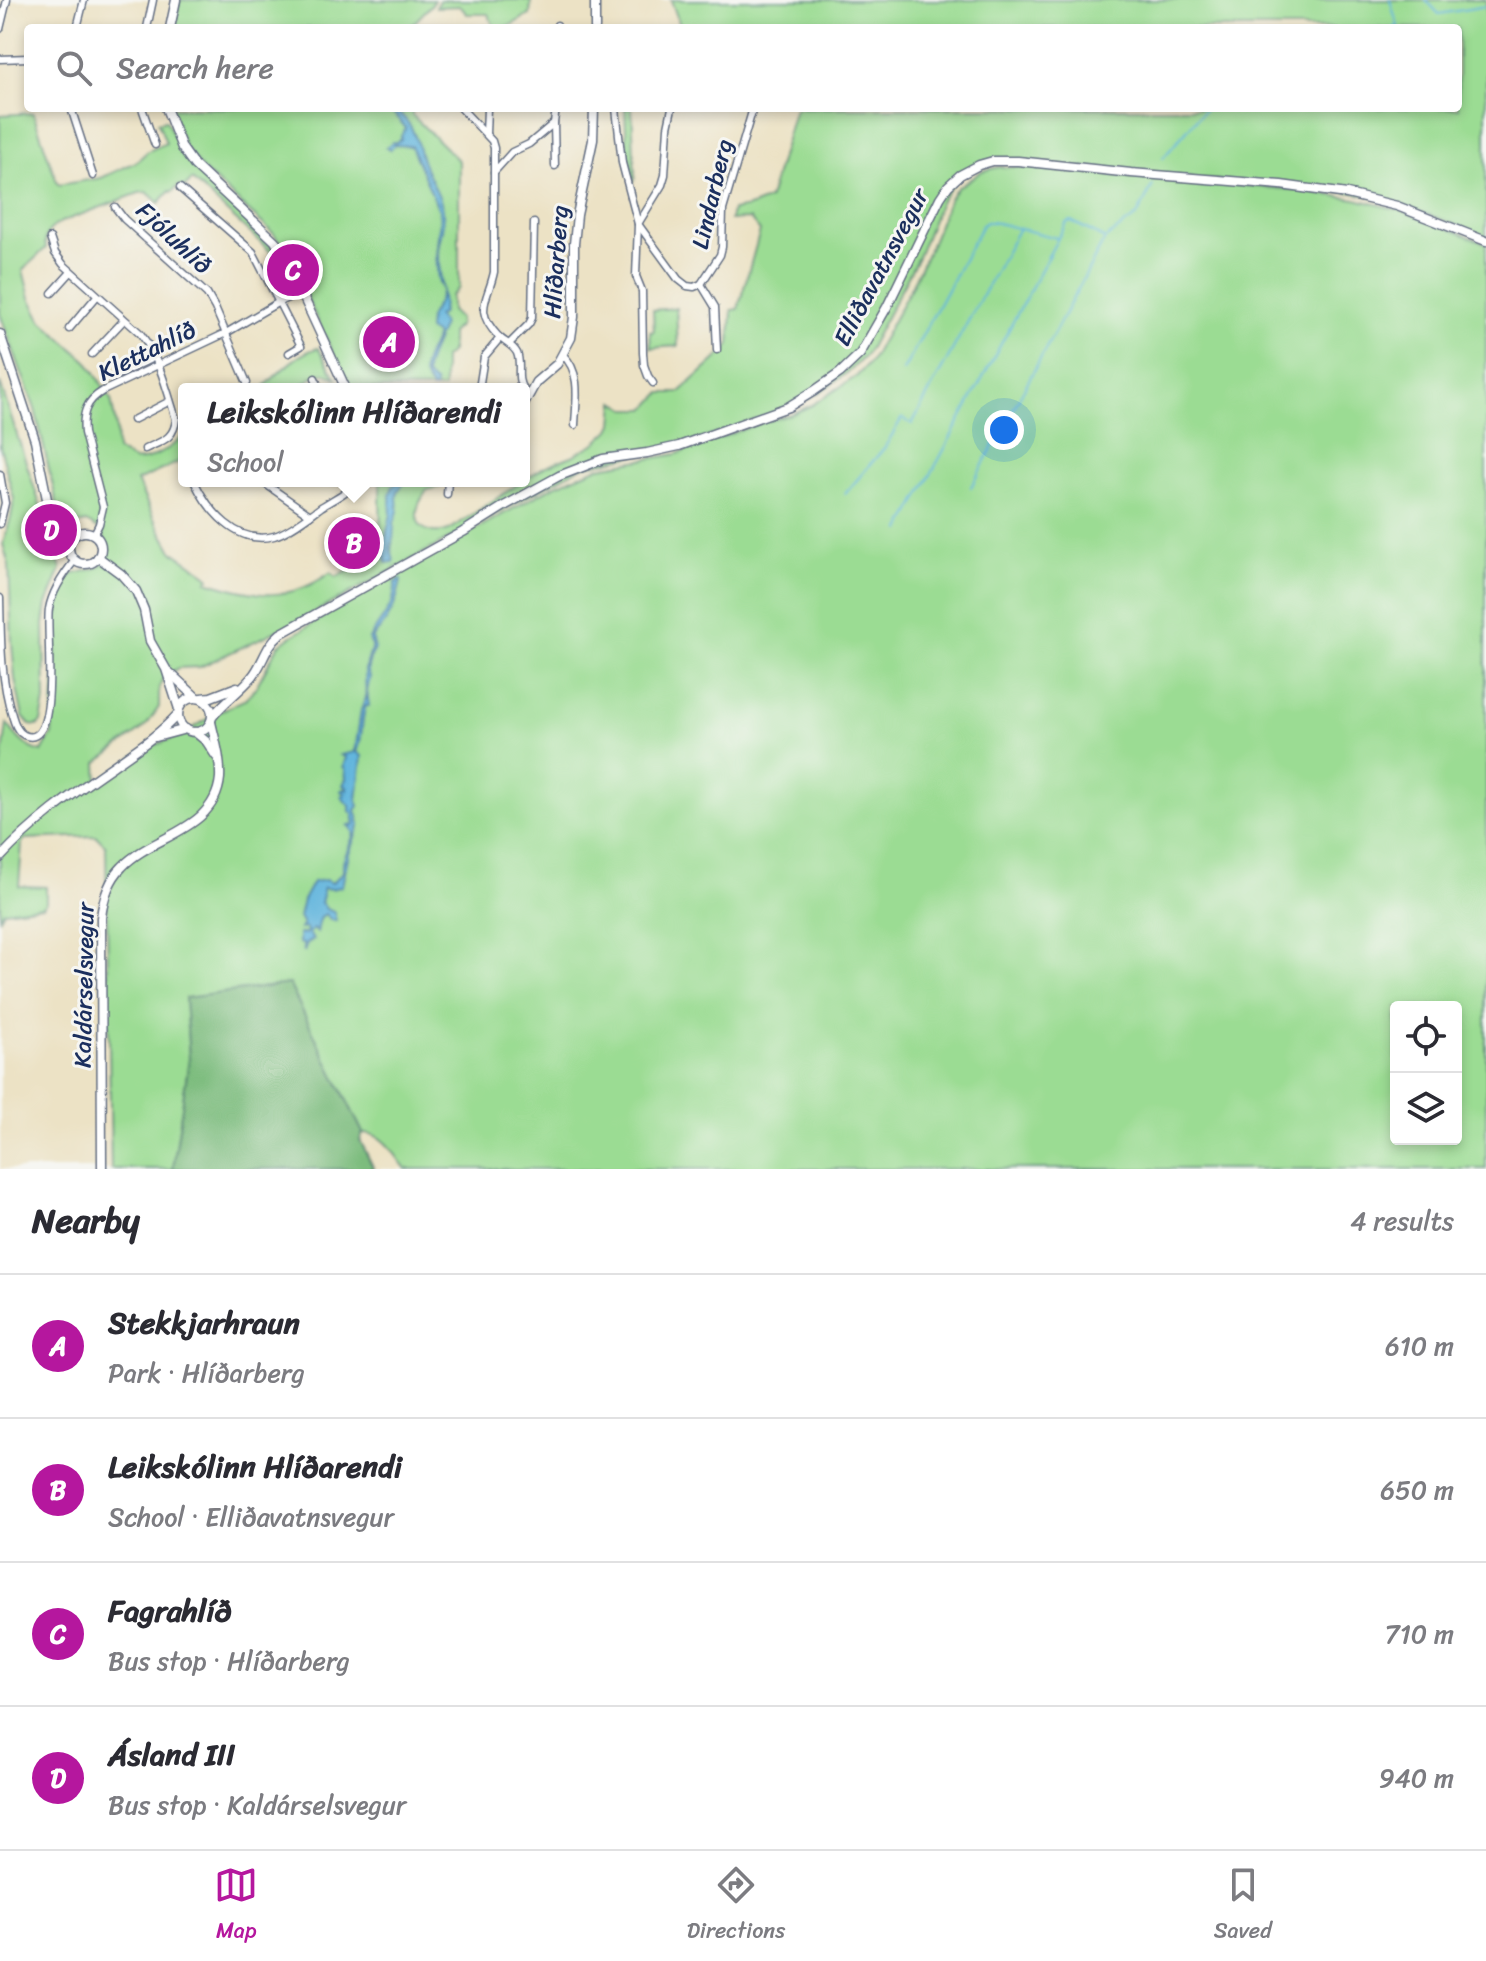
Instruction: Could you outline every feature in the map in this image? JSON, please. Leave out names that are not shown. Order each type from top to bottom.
[{"type":"main road","points":[[171,24],[176,0]]},
{"type":"main road","points":[[595,0],[595,24]]},
{"type":"main road","points":[[168,112],[182,148],[194,165],[275,241],[343,383]]},
{"type":"main road","name":"Hlíðarberg","points":[[530,386],[557,364],[571,338],[574,244],[593,140],[594,112]]},
{"type":"main road","name":"Elliðavatnsvegur","points":[[212,719],[223,703],[253,675],[269,644],[280,634],[551,480],[603,459],[679,446],[788,407],[828,382],[860,354],[948,186],[979,165],[993,161],[1018,161],[1329,191],[1397,206],[1486,241]]},
{"type":"main road","points":[[0,334],[35,440],[49,509],[57,523],[72,538]]},
{"type":"main road","points":[[82,532],[94,534],[101,544],[98,557],[87,564],[75,560],[69,550],[72,538],[82,532]]},
{"type":"main road","points":[[98,557],[121,574],[136,591],[144,610],[150,641],[166,669],[181,724],[207,742],[218,760]]},
{"type":"main road","points":[[151,739],[206,728],[212,719],[208,703],[198,698],[166,669]]},
{"type":"main road","points":[[0,858],[55,808],[151,739],[185,701],[211,697],[242,686]]},
{"type":"main road","name":"Kaldárselsvegur","points":[[102,1169],[102,904],[109,885],[122,866],[194,822],[208,808],[220,778],[212,719]]},
{"type":"street","points":[[78,24],[84,0]]},
{"type":"street","points":[[148,24],[153,0]]},
{"type":"street","points":[[0,29],[4,5]]},
{"type":"street","points":[[0,59],[24,58]]},
{"type":"street","points":[[72,112],[93,176]]},
{"type":"street","points":[[143,112],[155,145]]},
{"type":"street","points":[[465,112],[492,141],[494,148],[494,272],[485,296],[486,321],[500,338],[515,349],[519,383]]},
{"type":"street","points":[[486,134],[487,112]]},
{"type":"street","points":[[555,112],[555,166]]},
{"type":"street","name":"Lindarberg","points":[[616,112],[622,163],[638,224],[636,276],[642,291],[644,365],[653,383]]},
{"type":"street","name":"Lindarberg","points":[[638,224],[665,175],[671,112]]},
{"type":"street","name":"Lindarberg","points":[[638,224],[682,283],[694,287],[701,284],[720,255],[723,210],[752,112]]},
{"type":"street","points":[[494,172],[512,152],[529,144],[554,123]]},
{"type":"street","points":[[180,188],[253,252],[301,346],[289,353]]},
{"type":"street","name":"Fjóluhlíð","points":[[115,207],[124,219],[207,294],[247,383]]},
{"type":"street","points":[[509,344],[532,318],[534,223]]},
{"type":"street","points":[[50,238],[55,253],[71,272],[140,333],[155,357],[176,419],[170,437],[145,449]]},
{"type":"street","points":[[52,293],[71,272]]},
{"type":"street","name":"Lindarberg","points":[[701,284],[715,307],[717,350]]},
{"type":"street","name":"Klettahlíð","points":[[94,534],[103,507],[84,433],[85,410],[90,401],[96,395],[226,333],[301,292]]},
{"type":"street","points":[[69,329],[97,296]]},
{"type":"street","points":[[92,354],[124,320]]},
{"type":"street","points":[[480,383],[484,357],[500,338]]},
{"type":"street","points":[[563,355],[575,373],[575,425]]},
{"type":"street","points":[[111,378],[155,357]]},
{"type":"street","points":[[315,378],[317,383]]},
{"type":"street","points":[[133,420],[170,401]]},
{"type":"street","points":[[0,474],[5,503],[0,524]]},
{"type":"street","points":[[197,487],[220,520],[241,533],[262,537],[274,536],[350,487]]},
{"type":"street","points":[[270,487],[310,515]]},
{"type":"street","points":[[447,494],[448,487]]},
{"type":"street","points":[[0,598],[0,627],[9,705],[20,732],[27,737],[35,736],[42,731],[47,716],[49,605],[55,588],[75,560]]},
{"type":"green space","points":[[180,0],[434,0],[413,24],[175,24]]},
{"type":"green space","points":[[439,0],[531,0],[530,15],[512,24],[493,24],[488,14],[467,14],[460,6],[436,7]]},
{"type":"green space","points":[[671,0],[1486,0],[1486,237],[1421,212],[1355,193],[996,160],[958,177],[940,202],[918,257],[866,355],[823,390],[797,405],[690,443],[581,467],[306,617],[200,667],[178,668],[164,677],[159,688],[159,707],[146,726],[97,763],[98,783],[146,748],[180,736],[244,700],[256,687],[278,646],[290,637],[400,571],[554,486],[599,467],[677,454],[792,414],[857,376],[871,361],[910,289],[949,199],[957,188],[982,171],[1017,167],[1297,190],[1356,199],[1400,210],[1486,243],[1486,1169],[406,1169],[383,1140],[363,1133],[289,984],[185,998],[189,1059],[173,1169],[111,1169],[106,846],[96,836],[25,839],[22,843],[19,886],[46,887],[46,902],[42,906],[4,911],[0,918],[0,776],[7,724],[26,745],[42,752],[52,734],[58,599],[70,575],[100,567],[108,554],[102,531],[86,522],[74,525],[58,508],[35,409],[0,314],[0,115],[33,113],[58,185],[101,178],[136,162],[148,151],[166,143],[158,122],[166,120],[183,154],[201,177],[262,235],[282,262],[277,267],[270,251],[192,180],[186,186],[170,191],[159,203],[147,192],[139,193],[61,222],[48,233],[46,248],[23,270],[30,298],[42,321],[88,362],[111,399],[117,450],[134,460],[146,459],[178,440],[177,463],[137,481],[172,551],[207,575],[210,578],[207,581],[256,593],[286,593],[316,582],[331,572],[336,577],[354,568],[381,562],[380,487],[440,487],[427,490],[418,505],[418,521],[428,531],[449,530],[514,487],[530,487],[530,476],[544,467],[597,442],[613,424],[615,402],[627,409],[646,409],[661,393],[679,393],[730,344],[732,310],[738,309],[760,231],[750,219],[730,220],[732,210],[769,199],[794,112],[1462,112],[1462,24],[680,24]]},
{"type":"green space","points":[[172,112],[412,112],[459,161],[459,288],[451,296],[451,311],[459,319],[459,325],[451,333],[451,352],[444,358],[444,383],[347,383],[283,247],[274,234],[199,166],[184,146]]},
{"type":"green space","points":[[625,112],[632,112],[633,181],[627,152]]},
{"type":"green space","points":[[676,308],[678,346],[651,348],[653,310]]},
{"type":"green space","points":[[318,348],[336,378],[324,373],[305,383],[268,383],[295,359]]},
{"type":"green space","points":[[0,383],[61,569],[47,604],[44,624],[45,701],[41,722],[37,726],[30,725],[23,717],[15,679],[9,565],[3,544],[14,499],[0,446]]},
{"type":"green space","points":[[289,984],[363,1133],[360,1140],[374,1169],[173,1169],[189,1059],[185,998]]},
{"type":"water","points":[[392,112],[399,112],[411,127],[442,207],[438,256],[442,290],[436,257],[439,210],[411,146],[386,147],[401,140],[406,128]]},
{"type":"water","points":[[442,290],[442,314],[437,316],[443,324],[426,370],[427,377],[435,383],[428,383],[423,368],[436,335],[428,330],[429,318]]},
{"type":"water","points":[[393,487],[401,487],[398,491],[398,511],[391,548],[394,562],[386,563],[383,549],[391,514]]},
{"type":"water","points":[[400,579],[391,612],[372,638],[375,649],[368,667],[369,706],[364,712],[357,752],[362,756],[359,806],[356,810],[360,824],[349,853],[342,886],[323,888],[322,891],[321,903],[334,912],[336,921],[325,914],[317,932],[313,929],[309,933],[313,940],[307,943],[304,952],[303,944],[299,943],[299,934],[307,932],[306,928],[300,929],[303,924],[299,917],[303,900],[313,882],[326,880],[332,883],[343,872],[343,862],[354,834],[347,825],[355,825],[353,813],[341,796],[345,794],[341,791],[347,790],[347,787],[343,785],[346,757],[341,755],[355,752],[361,710],[366,698],[365,670],[372,647],[369,639],[390,606],[395,583]]},
{"type":"waterway","points":[[1390,0],[1397,24]]},
{"type":"waterway","points":[[1426,0],[1439,14],[1486,6]]},
{"type":"waterway","points":[[1163,158],[1203,112]]},
{"type":"waterway","points":[[971,487],[1105,239],[1137,216],[1153,185]]},
{"type":"waterway","points":[[901,530],[1066,223],[1071,221],[1105,239]]},
{"type":"waterway","points":[[903,371],[982,225],[993,222],[1057,238]]},
{"type":"waterway","points":[[845,494],[885,447],[902,418],[912,424],[1019,228]]},
{"type":"place","name":"Fagrahlíð","points":[[293,270]]},
{"type":"place","name":"Stekkjarhraun","points":[[389,342]]},
{"type":"place","name":"Ásland III","points":[[51,530]]},
{"type":"place","name":"Leikskólinn Hlíðarendi","points":[[354,543]]}]
